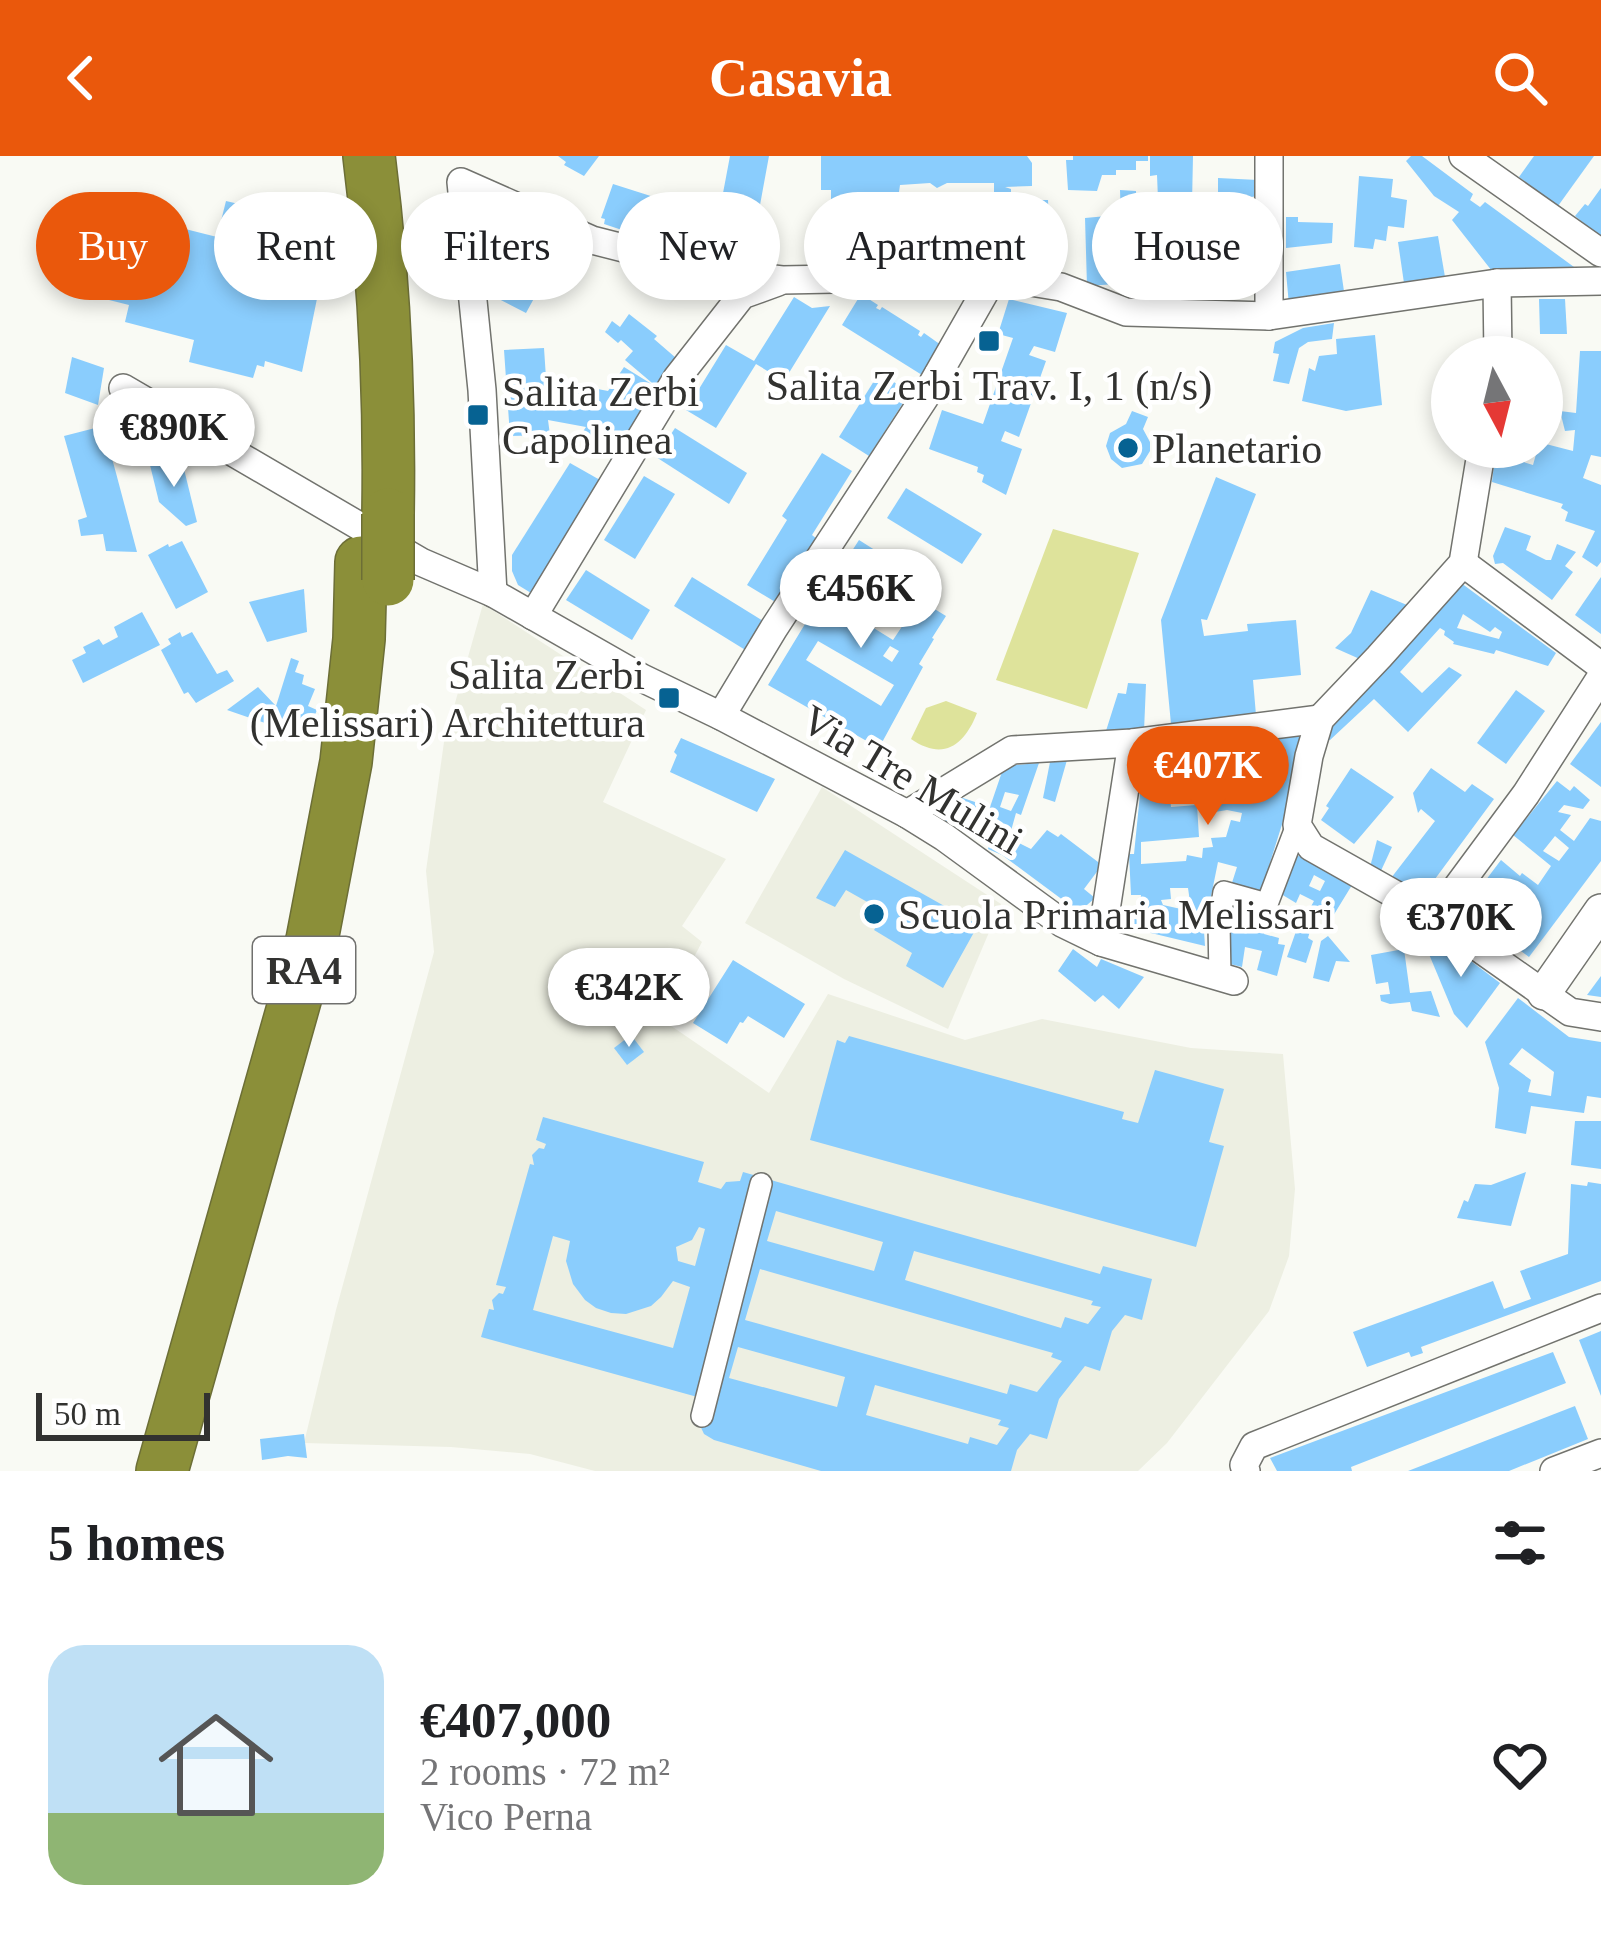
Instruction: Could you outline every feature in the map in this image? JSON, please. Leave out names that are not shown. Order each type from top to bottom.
[{"type":"highway","name":"RA4","points":[[163,1471],[205,1374],[337,975],[378,752],[375,506],[338,156]]},
{"type":"highway","name":"RA4","points":[[369,156],[390,412],[375,506]]},
{"type":"highway","name":"RA4","points":[[193,1471],[205,1374]]},
{"type":"street","points":[[1268,156],[1269,316]]},
{"type":"street","points":[[1463,156],[1499,166],[1601,253]]},
{"type":"street","points":[[493,593],[482,390],[461,182],[592,240],[718,272],[804,280]]},
{"type":"street","points":[[533,616],[677,378],[742,295],[782,280]]},
{"type":"street","points":[[1068,290],[1126,312],[1269,316],[1497,283],[1601,281]]},
{"type":"street","points":[[1497,283],[1498,336]]},
{"type":"street","points":[[721,716],[926,397],[981,300]]},
{"type":"street","name":"Via Tre Mulini","points":[[123,388],[422,562],[493,593],[642,678],[907,814],[1062,923],[1101,942],[1227,979]]},
{"type":"street","points":[[1227,979],[1219,922],[1224,892],[1267,904],[1297,825],[1320,719],[1463,563],[1479,468]]},
{"type":"street","points":[[1463,563],[1601,666]]},
{"type":"street","points":[[1435,917],[1526,794],[1601,677]]},
{"type":"street","points":[[907,814],[1012,750],[1132,743],[1320,719]]},
{"type":"street","points":[[1101,942],[1132,743]]},
{"type":"street","points":[[1297,825],[1311,847],[1435,917],[1570,1012],[1601,1017]]},
{"type":"street","points":[[1544,994],[1601,911]]},
{"type":"street","points":[[702,1416],[761,1184]]},
{"type":"street","points":[[1246,1471],[1244,1465],[1255,1446],[1601,1308]]},
{"type":"street","points":[[1554,1471],[1601,1453]]},
{"type":"shaded area","points":[[483,604],[646,710],[603,802],[726,859],[682,926],[702,942],[661,1019],[769,1093],[828,994],[965,1040],[1042,1019],[1191,1048],[1283,1054],[1295,1189],[1289,1256],[1269,1311],[1167,1443],[1138,1471],[595,1471],[530,1454],[304,1443],[434,952],[426,871],[444,742]]},
{"type":"shaded area","name":"Scuola Primaria Melissari","points":[[822,787],[1001,904],[948,1029],[844,979],[745,923]]},
{"type":"green space","points":[[1053,529],[1139,553],[1087,709],[996,680]]},
{"type":"green space","points":[[946,701],[977,713],[959,742],[933,749],[911,739],[926,708]]},
{"type":"building","points":[[558,156],[599,156],[584,176]]},
{"type":"building","points":[[730,156],[769,156],[762,192],[723,192]]},
{"type":"building","points":[[821,156],[1027,156],[1032,163],[1032,186],[1005,187],[1011,192],[994,192],[994,183],[947,183],[937,188],[930,183],[900,185],[899,192],[821,190]]},
{"type":"building","points":[[1073,156],[1148,156],[1148,161],[1136,161],[1136,170],[1102,175],[1097,191],[1068,190],[1066,160]]},
{"type":"building","points":[[1150,156],[1193,156],[1192,192],[1158,192],[1157,175],[1150,176]]},
{"type":"building","points":[[1422,156],[1473,194],[1470,200],[1480,207],[1485,202],[1585,275],[1499,280],[1452,220],[1459,212],[1434,196],[1406,161]]},
{"type":"building","points":[[1534,156],[1594,156],[1558,206],[1519,177]]},
{"type":"building","points":[[1359,176],[1393,179],[1391,197],[1407,200],[1404,228],[1388,226],[1386,241],[1375,239],[1373,249],[1354,247]]},
{"type":"building","points":[[1218,178],[1258,180],[1258,192],[1218,192]]},
{"type":"building","points":[[613,184],[638,192],[617,192],[617,228],[601,218]]},
{"type":"building","points":[[1601,188],[1601,237],[1575,216]]},
{"type":"building","points":[[1092,217],[1092,286],[1087,286],[1085,218]]},
{"type":"building","points":[[1286,217],[1333,223],[1332,243],[1286,248]]},
{"type":"building","points":[[190,230],[214,236],[214,300],[317,300],[302,372],[265,361],[264,367],[257,365],[253,378],[189,362],[194,340],[125,322],[129,305],[109,300],[190,300]]},
{"type":"building","points":[[1438,236],[1445,277],[1404,283],[1398,242]]},
{"type":"building","points":[[1340,264],[1345,298],[1289,305],[1286,272]]},
{"type":"building","points":[[794,297],[812,308],[830,306],[784,381],[756,364],[716,428],[686,410],[726,345],[754,361]]},
{"type":"building","points":[[1539,299],[1565,299],[1567,334],[1540,334]]},
{"type":"building","points":[[501,300],[533,300],[526,313]]},
{"type":"building","points":[[857,300],[870,300],[876,308],[882,307],[920,331],[921,337],[924,333],[941,345],[922,375],[842,325]]},
{"type":"building","points":[[1009,300],[1067,313],[1055,352],[1034,346],[1029,355],[1046,361],[1019,437],[1005,431],[1001,441],[1022,449],[1006,495],[982,482],[984,475],[977,472],[978,467],[929,449],[942,410],[983,424],[1013,338],[998,334]]},
{"type":"building","points":[[629,314],[676,358],[658,388],[625,360],[633,351],[605,332],[612,321],[620,327]]},
{"type":"building","points":[[1334,323],[1332,339],[1299,348],[1289,384],[1273,381],[1279,354],[1273,353],[1275,342],[1303,328]]},
{"type":"building","points":[[1375,335],[1382,405],[1346,411],[1302,401],[1309,368],[1315,371],[1319,356],[1337,354],[1336,339]]},
{"type":"building","points":[[544,348],[546,378],[551,380],[608,391],[624,367],[658,388],[613,460],[578,439],[586,427],[548,420],[550,435],[510,436],[504,350]]},
{"type":"building","points":[[1580,351],[1601,351],[1601,457],[1591,455],[1583,478],[1601,485],[1601,562],[1597,567],[1582,557],[1595,531],[1565,521],[1568,512],[1561,508],[1563,504],[1492,482],[1494,468],[1563,468],[1563,448],[1573,451],[1575,430],[1565,431],[1563,411],[1576,413]]},
{"type":"building","points":[[72,357],[104,368],[98,405],[65,393]]},
{"type":"building","points":[[879,373],[910,392],[869,456],[839,437]]},
{"type":"building","points":[[1132,411],[1148,417],[1143,429],[1150,451],[1142,464],[1122,468],[1111,459],[1106,446],[1110,433],[1126,424]]},
{"type":"building","points":[[103,426],[137,552],[106,551],[103,534],[81,536],[78,520],[87,517],[64,436]]},
{"type":"building","points":[[675,428],[747,473],[729,504],[656,457]]},
{"type":"building","points":[[822,453],[852,471],[777,603],[747,585],[787,520],[782,516]]},
{"type":"building","points":[[181,457],[197,522],[186,526],[159,502],[150,465]]},
{"type":"building","points":[[570,463],[600,480],[531,593],[518,585],[512,555]]},
{"type":"building","points":[[644,476],[675,494],[635,559],[604,540]]},
{"type":"building","points":[[1216,477],[1256,494],[1207,620],[1201,619],[1204,636],[1248,631],[1247,624],[1296,620],[1301,675],[1253,680],[1256,715],[1171,724],[1161,620]]},
{"type":"building","points":[[906,488],[982,534],[962,564],[887,518]]},
{"type":"building","points":[[1505,527],[1531,536],[1526,550],[1546,560],[1551,560],[1557,544],[1576,552],[1565,566],[1573,572],[1552,600],[1503,563],[1495,564],[1493,556]]},
{"type":"building","points":[[859,540],[938,590],[928,605],[946,616],[879,748],[768,685],[822,596],[893,640],[911,613],[839,571]],"holes":[[[818,641],[894,685],[881,706],[806,660]],[[890,646],[899,651],[892,662],[883,656]]]},
{"type":"building","points":[[182,541],[208,592],[176,609],[148,555]]},
{"type":"building","points":[[586,570],[650,610],[632,640],[566,600]]},
{"type":"building","points":[[692,577],[765,622],[747,651],[674,606]]},
{"type":"building","points":[[1601,577],[1601,634],[1575,615]]},
{"type":"building","points":[[1457,580],[1556,653],[1548,666],[1496,650],[1494,654],[1453,644],[1440,628],[1400,672],[1422,693],[1449,667],[1462,675],[1408,732],[1374,699],[1330,740],[1325,738],[1339,706]],"holes":[[[1463,614],[1490,632],[1495,627],[1502,632],[1499,639],[1457,628]]]},
{"type":"building","points":[[304,589],[307,632],[267,642],[249,602]]},
{"type":"building","points":[[1371,590],[1407,605],[1393,631],[1362,660],[1335,648],[1351,633]]},
{"type":"building","points":[[142,612],[160,645],[83,683],[72,660],[99,639],[103,645],[118,637],[114,627]]},
{"type":"building","points":[[180,632],[182,637],[192,632],[217,674],[227,670],[234,681],[196,703],[188,692],[184,694],[161,650]]},
{"type":"building","points":[[291,658],[299,661],[295,672],[304,675],[302,684],[315,689],[308,706],[317,710],[306,737],[227,710],[258,687],[276,706]]},
{"type":"building","points":[[1128,683],[1146,684],[1144,731],[1105,734],[1118,693],[1126,694]]},
{"type":"building","points":[[1516,690],[1545,711],[1506,764],[1477,743]]},
{"type":"building","points":[[1601,722],[1601,787],[1570,764]]},
{"type":"building","points":[[1280,730],[1309,738],[1264,882],[1270,884],[1265,900],[1230,889],[1237,867],[1218,862],[1205,946],[1126,927],[1127,913],[1139,915],[1141,895],[1131,895],[1129,854],[1134,854],[1144,755],[1257,743],[1262,733]],"holes":[[[1206,780],[1209,813],[1242,813],[1240,822],[1231,820],[1226,837],[1211,838],[1213,847],[1203,848],[1202,858],[1187,855],[1186,861],[1141,864],[1141,842],[1199,837],[1197,805],[1171,807],[1169,784]],[[1170,888],[1188,888],[1191,909],[1163,905],[1161,900],[1171,899]]]},
{"type":"building","points":[[681,738],[775,779],[757,812],[670,772]]},
{"type":"building","points":[[1067,760],[1055,802],[1043,798],[1050,762]]},
{"type":"building","points":[[1039,763],[1009,838],[1031,849],[1047,830],[1058,837],[1061,834],[1102,865],[1084,889],[1095,898],[1079,912],[988,849],[996,824],[985,820],[980,834],[940,822],[945,806],[954,808],[957,796],[990,807],[1004,766]],"holes":[[[1005,792],[1019,795],[1011,811],[1000,807]]]},
{"type":"building","points":[[1351,768],[1394,797],[1354,844],[1321,820]]},
{"type":"building","points":[[1431,768],[1465,792],[1472,784],[1494,799],[1421,898],[1388,882],[1435,821],[1421,809],[1418,813],[1413,793]]},
{"type":"building","points":[[1557,781],[1570,791],[1574,786],[1590,800],[1583,809],[1564,805],[1558,812],[1571,815],[1560,830],[1574,841],[1590,818],[1601,821],[1601,861],[1529,957],[1464,909],[1501,860],[1538,885],[1551,866],[1513,835]],"holes":[[[1555,836],[1569,848],[1559,861],[1543,851]]]},
{"type":"building","points":[[1377,840],[1392,847],[1379,875],[1369,871]]},
{"type":"building","points":[[845,850],[978,925],[943,988],[906,966],[912,953],[874,930],[885,912],[846,890],[835,907],[816,898]]},
{"type":"building","points":[[1288,850],[1352,885],[1330,921],[1309,910],[1314,901],[1300,894],[1296,903],[1276,891]],"holes":[[[1314,875],[1325,881],[1320,891],[1309,886]]]},
{"type":"building","points":[[1228,902],[1271,909],[1264,934],[1285,945],[1277,976],[1257,970],[1262,951],[1245,947],[1242,967],[1226,963]]},
{"type":"building","points":[[1301,917],[1312,924],[1306,963],[1287,957]]},
{"type":"building","points":[[1435,934],[1500,983],[1467,1028],[1454,1014],[1426,947]]},
{"type":"building","points":[[1328,936],[1350,962],[1336,961],[1329,982],[1313,978],[1321,941]]},
{"type":"building","points":[[1073,949],[1097,967],[1101,959],[1144,977],[1119,1009],[1103,995],[1095,1002],[1058,971]]},
{"type":"building","points":[[1404,949],[1410,993],[1431,991],[1440,1017],[1412,1011],[1410,1002],[1381,1001],[1380,995],[1390,994],[1388,982],[1376,984],[1371,955]]},
{"type":"building","points":[[733,960],[805,1004],[784,1038],[748,1016],[727,1044],[693,1023]]},
{"type":"building","points":[[1601,976],[1601,997],[1587,995]]},
{"type":"building","points":[[1518,998],[1569,1037],[1601,1042],[1601,1098],[1587,1096],[1584,1113],[1531,1106],[1526,1134],[1495,1128],[1499,1088],[1485,1042]],"holes":[[[1522,1048],[1554,1072],[1551,1096],[1528,1092],[1531,1080],[1509,1064]]]},
{"type":"building","points":[[631,1035],[644,1052],[627,1065],[614,1048]]},
{"type":"building","points":[[849,1036],[1124,1112],[1122,1119],[1138,1123],[1155,1070],[1224,1089],[1209,1142],[1224,1146],[1196,1247],[810,1140],[837,1040],[845,1043]]},
{"type":"building","points":[[543,1117],[704,1162],[698,1182],[721,1189],[726,1182],[740,1181],[743,1172],[1100,1274],[1103,1266],[1152,1279],[1142,1320],[1125,1315],[1112,1331],[1100,1371],[1085,1366],[1059,1399],[1047,1439],[1030,1434],[1017,1450],[1011,1471],[821,1471],[714,1440],[704,1434],[697,1419],[701,1398],[481,1337],[489,1309],[494,1310],[492,1300],[506,1287],[496,1285],[530,1164],[534,1165],[532,1155],[546,1144],[536,1140]],"holes":[[[776,1211],[883,1242],[874,1271],[767,1241]],[[699,1227],[705,1229],[695,1266],[678,1261],[676,1247],[692,1240]],[[553,1236],[570,1241],[566,1261],[573,1284],[596,1308],[626,1314],[651,1306],[673,1281],[690,1287],[673,1348],[533,1310]],[[914,1251],[1101,1307],[1088,1324],[1065,1317],[1061,1328],[905,1280]],[[760,1269],[1053,1353],[1051,1357],[1062,1361],[1037,1392],[1010,1384],[1007,1394],[745,1320]],[[738,1347],[845,1377],[837,1407],[729,1378]],[[875,1385],[1001,1420],[998,1425],[1009,1428],[997,1445],[970,1437],[968,1444],[866,1415]]]},
{"type":"building","points":[[1575,1121],[1601,1121],[1601,1169],[1571,1165]]},
{"type":"building","points":[[1526,1172],[1511,1226],[1457,1218],[1475,1184],[1491,1185]]},
{"type":"building","points":[[1588,1182],[1601,1184],[1601,1281],[1421,1347],[1423,1353],[1411,1357],[1409,1352],[1367,1367],[1353,1332],[1493,1281],[1504,1309],[1531,1299],[1520,1271],[1568,1254],[1571,1184],[1587,1186]]},
{"type":"building","points":[[1601,1331],[1601,1396],[1579,1340]]},
{"type":"building","points":[[1553,1352],[1566,1383],[1351,1467],[1352,1471],[1277,1471],[1270,1458]]},
{"type":"building","points":[[1575,1406],[1588,1439],[1509,1471],[1408,1471]]},
{"type":"building","points":[[304,1434],[307,1458],[262,1460],[260,1439]]},
{"type":"place","name":"Salita Zerbi Trav. I, 1 (n/s)","points":[[989,341]]},
{"type":"place","name":"Salita Zerbi Capolinea","points":[[478,415]]},
{"type":"place","name":"Planetario","points":[[1128,448]]},
{"type":"place","name":"Salita Zerbi (Melissari) Architettura","points":[[669,698]]},
{"type":"place","name":"Scuola Primaria Melissari","points":[[874,914]]}]
